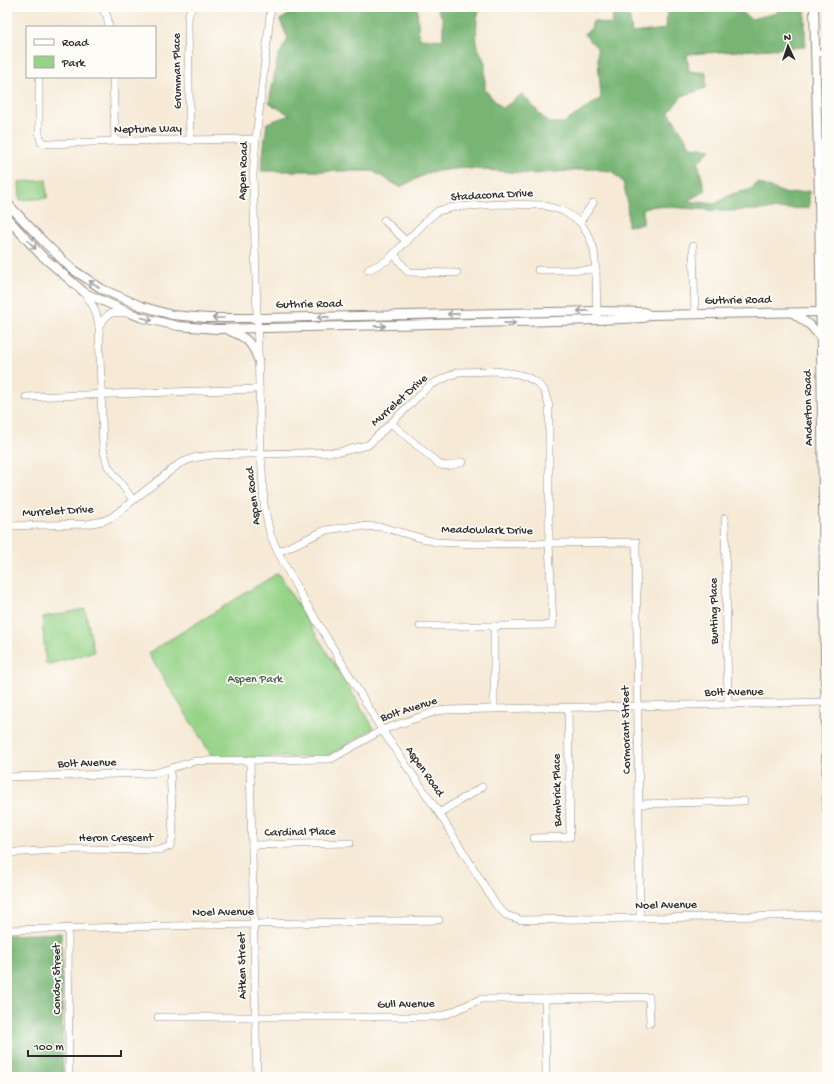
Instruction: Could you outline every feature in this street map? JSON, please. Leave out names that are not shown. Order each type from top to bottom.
[{"type":"main road","name":"Anderton Road","points":[[814,7],[824,312],[820,338],[827,810]]},
{"type":"main road","name":"Guthrie Road","points":[[7,203],[72,269],[102,289],[140,306],[172,315],[207,318],[257,318],[597,311],[644,312],[649,315]]},
{"type":"main road","name":"Guthrie Road","points":[[7,218],[41,255],[85,294],[143,318],[178,326],[257,329],[597,320],[644,318],[649,315],[824,312]]},
{"type":"main road","points":[[792,313],[811,326],[820,338]]},
{"type":"main road","points":[[226,329],[246,338],[254,348],[258,359]]},
{"type":"street","points":[[101,7],[107,16],[109,26]]},
{"type":"street","name":"Grumman Place","points":[[190,141],[188,15],[193,7]]},
{"type":"street","name":"Aspen Road","points":[[271,7],[253,174],[261,454],[264,505],[270,534],[297,588],[382,730],[439,813],[496,906],[506,915]]},
{"type":"street","points":[[815,53],[827,53]]},
{"type":"street","name":"Neptune Way","points":[[38,78],[39,134],[41,142],[50,144],[115,141],[256,139]]},
{"type":"street","points":[[113,78],[115,141]]},
{"type":"street","points":[[580,222],[593,203]]},
{"type":"street","name":"Stadacona Drive","points":[[368,270],[388,260],[427,220],[438,211],[454,207],[500,204],[543,205],[563,211],[580,222],[590,238],[594,250],[596,270],[597,320]]},
{"type":"street","points":[[384,220],[407,242]]},
{"type":"street","points":[[693,246],[695,314]]},
{"type":"street","points":[[394,254],[408,272],[457,273]]},
{"type":"street","points":[[538,270],[596,270]]},
{"type":"street","points":[[85,294],[93,305],[99,326],[103,449],[108,466],[133,500]]},
{"type":"street","points":[[99,326],[109,314],[114,312],[130,313]]},
{"type":"street","name":"Murrelet Drive","points":[[7,526],[87,524],[103,521],[112,517],[179,464],[193,458],[212,455],[340,452],[368,445],[430,385],[458,372],[496,371],[517,374],[528,377],[536,382],[544,390],[549,406],[549,543],[553,625],[494,626]]},
{"type":"street","points":[[26,397],[259,389]]},
{"type":"street","points":[[392,423],[440,465],[448,466],[463,462]]},
{"type":"street","name":"Bunting Place","points":[[725,518],[728,704]]},
{"type":"street","name":"Meadowlark Drive","points":[[278,552],[326,530],[354,526],[382,527],[435,542],[477,544],[634,541]]},
{"type":"street","name":"Cormorant Street","points":[[634,541],[638,706],[640,917]]},
{"type":"street","points":[[420,626],[494,626],[494,708]]},
{"type":"street","name":"Bolt Avenue","points":[[7,777],[155,773],[184,763],[195,761],[331,759],[382,730],[437,711],[446,710],[826,702]]},
{"type":"street","name":"Bambrick Place","points":[[534,838],[570,836],[568,707]]},
{"type":"street","name":"Aitken Street","points":[[250,760],[257,1077]]},
{"type":"street","name":"Heron Crescent","points":[[7,853],[75,849],[160,850],[170,846],[173,835],[170,769]]},
{"type":"street","points":[[439,813],[482,787]]},
{"type":"street","points":[[639,804],[744,801]]},
{"type":"street","name":"Cardinal Place","points":[[252,845],[350,842]]},
{"type":"street","name":"Noel Avenue","points":[[506,915],[521,920],[827,915]]},
{"type":"street","name":"Noel Avenue","points":[[7,930],[439,920]]},
{"type":"street","name":"Condor Street","points":[[68,928],[69,1077]]},
{"type":"street","name":"Gull Avenue","points":[[158,1017],[436,1016],[447,1014],[481,998],[545,999],[649,997],[650,1023]]},
{"type":"street","points":[[545,999],[546,1077]]},
{"type":"green space","points":[[294,7],[417,7],[419,38],[443,40],[443,19],[436,7],[480,7],[477,19],[476,43],[485,63],[485,90],[502,109],[522,94],[548,123],[564,123],[601,98],[597,48],[584,34],[591,29],[593,21],[612,25],[613,12],[593,11],[598,7],[628,7],[632,33],[666,29],[667,7],[736,7],[751,19],[777,13],[779,7],[805,7],[805,47],[687,54],[689,71],[706,73],[706,88],[682,96],[669,112],[691,147],[711,149],[698,163],[705,191],[687,201],[715,204],[732,194],[749,190],[758,183],[787,194],[809,191],[809,208],[724,211],[655,206],[643,209],[643,224],[628,226],[627,199],[623,182],[611,171],[591,169],[532,174],[463,168],[430,172],[400,187],[372,171],[261,171],[267,123],[290,115],[269,103],[278,56],[288,39],[280,20],[295,11]]},
{"type":"green space","points":[[46,180],[47,198],[20,200],[19,182]]},
{"type":"green space","name":"Aspen Park","points":[[278,573],[374,728],[327,757],[213,758],[148,653]]},
{"type":"green space","points":[[85,609],[94,652],[46,665],[43,617]]},
{"type":"green space","points":[[61,933],[63,1077],[7,1077],[7,935]]}]
